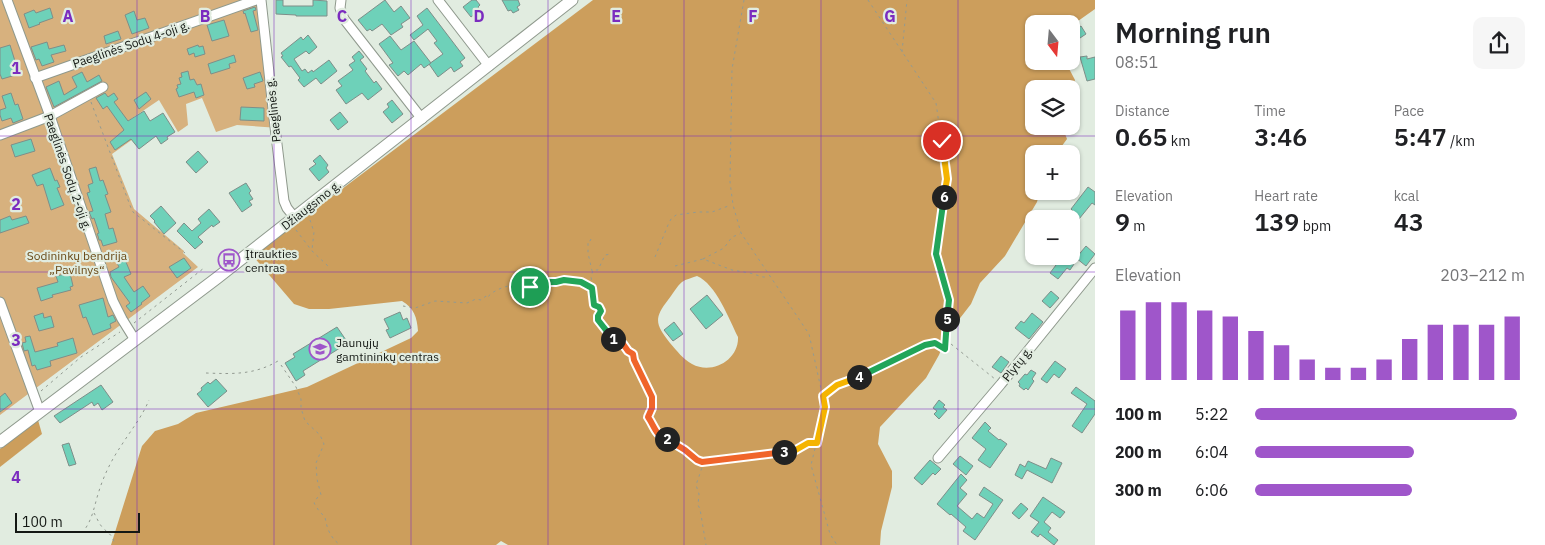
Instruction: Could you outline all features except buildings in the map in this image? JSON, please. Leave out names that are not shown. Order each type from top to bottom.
[{"type":"street","name":"Paeglinės Sodų 2-oji g.","points":[[8,0],[113,301],[135,340]]},
{"type":"street","name":"Paeglinės Sodų 4-oji g.","points":[[35,78],[256,0]]},
{"type":"street","name":"Paeglinės g.","points":[[261,0],[284,201],[287,208],[296,217]]},
{"type":"street","points":[[341,0],[340,8],[344,19],[422,119]]},
{"type":"street","points":[[438,0],[489,66]]},
{"type":"street","name":"Džiaugsmo g.","points":[[0,442],[296,217],[572,0]]},
{"type":"street","points":[[0,135],[50,116],[103,87]]},
{"type":"street","name":"Plytų g.","points":[[938,458],[1095,268]]},
{"type":"street","points":[[0,302],[40,412]]},
{"type":"path","points":[[744,0],[732,69],[730,182],[732,205],[741,234],[809,334],[825,407],[811,465],[830,534],[837,545]]},
{"type":"path","points":[[868,0],[936,103],[947,179],[936,254],[949,300],[945,349]]},
{"type":"path","points":[[902,52],[907,0]]},
{"type":"path","points":[[88,94],[131,208],[185,253]]},
{"type":"path","points":[[655,257],[668,225],[676,215],[712,212],[732,205]]},
{"type":"path","points":[[312,251],[314,232],[310,221],[296,217],[296,230],[312,251],[328,266]]},
{"type":"path","points":[[675,266],[703,259],[724,248],[732,237],[741,234]]},
{"type":"path","points":[[588,286],[592,282],[588,249],[588,241],[591,239]]},
{"type":"path","points":[[592,272],[598,270],[605,255],[612,254]]},
{"type":"path","points":[[703,259],[732,270],[770,277]]},
{"type":"path","points":[[34,396],[82,357],[128,328],[204,268]]},
{"type":"path","points":[[403,306],[416,308],[435,300],[466,302],[476,299],[481,300],[503,287],[515,284],[517,292],[520,292],[527,287],[546,282],[564,280],[581,282],[592,288],[594,305],[599,307],[601,311],[598,320],[612,338],[623,344],[633,354],[634,360],[652,397],[652,408],[648,417],[657,434],[661,437],[666,438],[685,450],[697,460],[704,462],[794,451],[808,443],[817,443]]},
{"type":"path","points":[[823,396],[837,385],[849,382],[925,345],[935,343],[945,349]]},
{"type":"path","points":[[945,349],[950,344],[1001,384]]},
{"type":"path","points":[[206,373],[248,373],[269,366],[278,360]]},
{"type":"path","points":[[281,365],[296,387],[301,399],[304,421],[320,435],[324,444],[316,463],[321,495],[314,503],[326,517],[327,530],[340,545]]},
{"type":"path","points":[[82,533],[89,525],[94,513],[100,488],[111,463],[140,419],[149,400]]},
{"type":"path","points":[[704,462],[696,487],[706,545]]},
{"type":"path","points":[[94,513],[103,528],[113,537],[115,545]]},
{"type":"green space","name":"Sodininkų bendrija „Pavilnys“","points":[[0,0],[264,0],[279,128],[237,125],[216,132],[202,98],[186,104],[188,125],[178,132],[159,100],[122,125],[133,139],[112,154],[134,209],[184,251],[183,253],[198,267],[0,415]]},
{"type":"shaded area","points":[[593,0],[1095,0],[1095,9],[1080,20],[1080,15],[1025,15],[1025,70],[1070,70],[1075,80],[1025,80],[1025,135],[1065,135],[1067,139],[1063,145],[1025,145],[1025,200],[1038,200],[1037,202],[1032,210],[1025,210],[1025,222],[1005,256],[980,283],[971,304],[947,335],[939,355],[926,378],[880,427],[878,444],[892,471],[892,487],[881,531],[880,545],[508,545],[501,541],[496,545],[111,545],[142,446],[155,431],[178,424],[196,413],[307,387],[411,338],[418,331],[414,313],[402,301],[329,309],[309,309],[294,304],[253,256]],"holes":[[[697,276],[710,286],[738,337],[737,345],[729,359],[708,368],[692,364],[683,357],[665,337],[659,326],[658,317],[676,288],[687,279]]]},
{"type":"shaded area","points":[[38,420],[42,434],[0,467],[0,449]]},
{"type":"place","name":"Įtraukties centras","points":[[229,260]]},
{"type":"place","name":"Jaunųjų gamtininkų centras","points":[[320,349]]},
{"type":"route","points":[[530,287],[546,282],[564,280],[581,282],[592,288],[594,305],[599,307],[601,311],[598,320],[616,342],[623,344],[633,354],[634,360],[647,385],[652,397],[652,408],[648,417],[657,434],[685,450],[697,460],[707,462],[742,456],[794,451],[808,443],[817,443],[825,407],[823,396],[837,385],[849,382],[925,345],[935,343],[945,349],[949,300],[936,254],[947,179],[942,141]]}]
